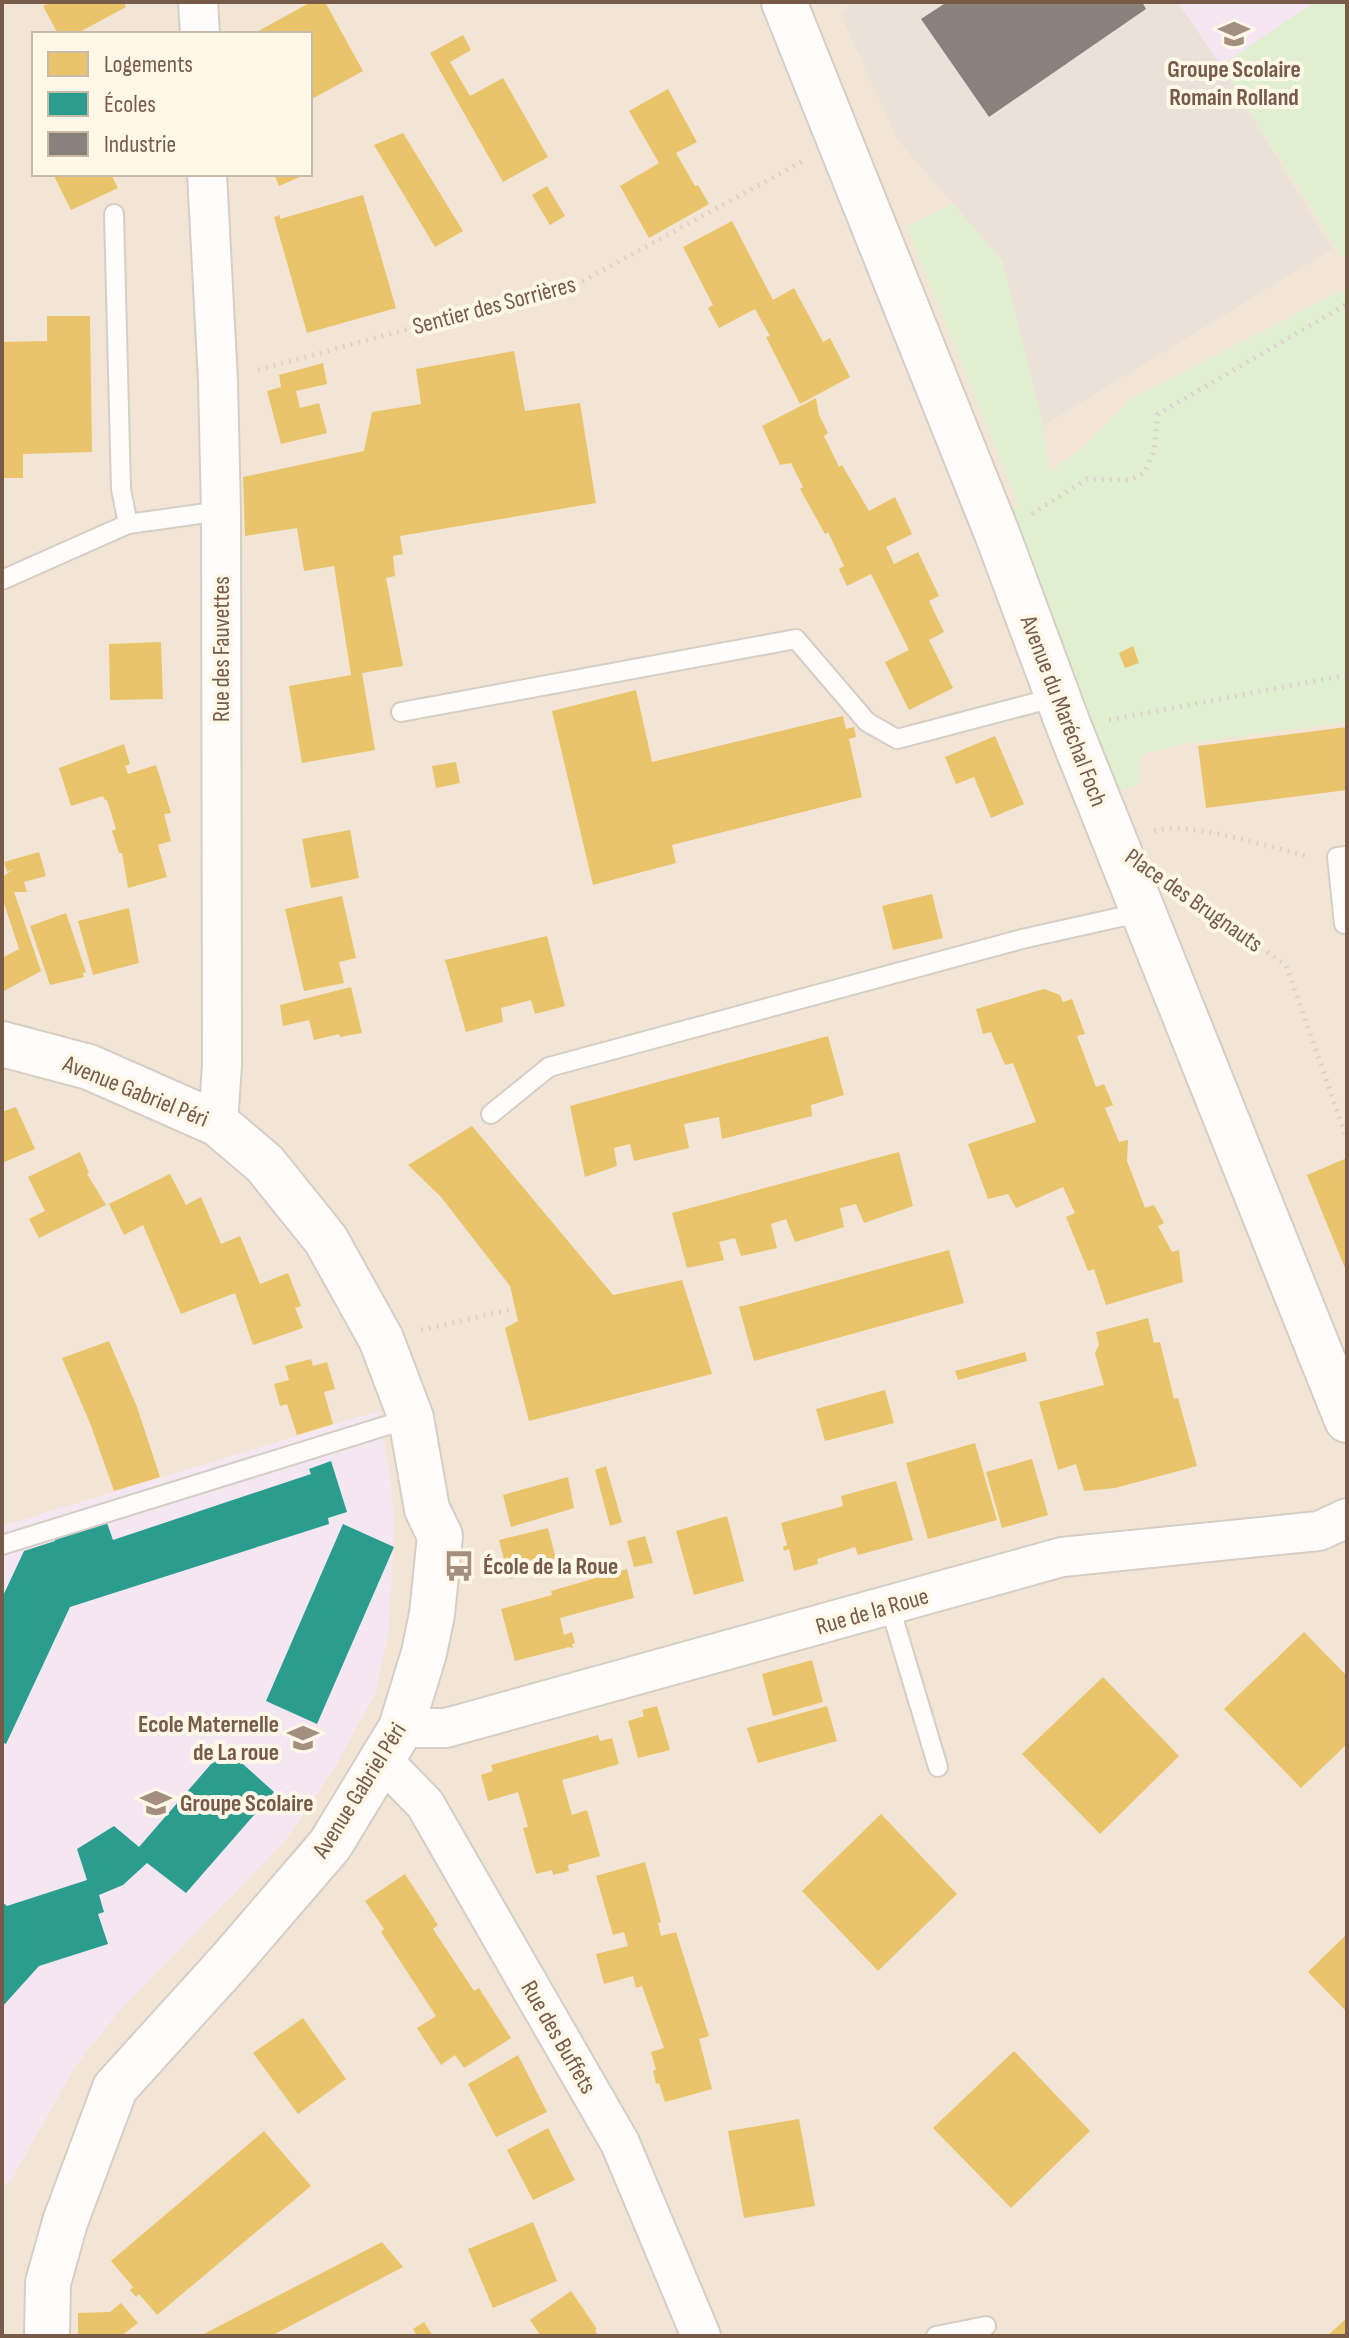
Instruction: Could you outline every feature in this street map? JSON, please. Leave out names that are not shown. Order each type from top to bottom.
[{"type":"street","points":[[198,2],[200,32]]},
{"type":"street","name":"Avenue du Maréchal Foch","points":[[784,2],[998,536],[1116,845],[1160,900],[1347,1420]]},
{"type":"street","name":"Rue des Fauvettes","points":[[207,176],[221,511],[222,1065],[218,1124]]},
{"type":"street","name":"Avenue Gabriel Péri","points":[[2,1044],[89,1067],[218,1124],[265,1164],[326,1240],[381,1339],[411,1418],[427,1509],[440,1536],[432,1614],[424,1653],[392,1744],[330,1845],[115,2088],[65,2222],[48,2283],[47,2336]]},
{"type":"street","name":"Rue de la Roue","points":[[392,1744],[1062,1557],[1319,1531],[1347,1518]]},
{"type":"street","name":"Rue des Buffets","points":[[392,1744],[620,2143],[701,2336]]},
{"type":"lane","points":[[114,214],[121,489],[128,524]]},
{"type":"lane","points":[[2,580],[128,524],[221,511]]},
{"type":"lane","points":[[401,712],[796,639],[867,722],[897,739],[1063,712]]},
{"type":"lane","points":[[1342,856],[1344,924]]},
{"type":"lane","points":[[491,1114],[549,1067],[1160,900]]},
{"type":"lane","points":[[2,1545],[411,1418]]},
{"type":"lane","points":[[890,1607],[938,1767]]},
{"type":"lane","points":[[936,2336],[986,2326]]},
{"type":"path","name":"Sentier des Sorrières","points":[[218,381],[583,281],[838,142]]},
{"type":"path","points":[[998,536],[1087,479],[1130,480],[1144,473],[1154,452],[1158,414],[1347,304]]},
{"type":"path","points":[[1063,712],[1347,675]]},
{"type":"path","name":"Place des Brugnauts","points":[[1116,845],[1168,827],[1317,858],[1342,856]]},
{"type":"path","name":"Place des Brugnauts","points":[[1160,900],[1286,965],[1347,1139]]},
{"type":"path","points":[[381,1339],[513,1309]]},
{"type":"shaded area","points":[[2,2],[1347,2],[1347,2336],[2,2336]]},
{"type":"shaded area","points":[[853,2],[1178,2],[1221,66],[1332,249],[1043,426],[1002,260],[897,139],[840,13]]},
{"type":"shaded area","name":"Groupe Scolaire Romain Rolland","points":[[1178,2],[1315,2],[1221,66]]},
{"type":"shaded area","name":"Groupe Scolaire","points":[[379,1411],[391,1480],[394,1529],[389,1632],[375,1694],[335,1767],[286,1840],[116,2015],[75,2067],[12,2179],[2,2188],[2,1526]]},
{"type":"green space","points":[[1315,2],[1347,2],[1347,264],[1221,66]]},
{"type":"green space","points":[[952,204],[1002,260],[1043,426],[1049,472],[1081,449],[1131,399],[1347,288],[1347,722],[1183,744],[1141,755],[1139,784],[1111,794],[1007,515],[1019,505],[907,227]]},
{"type":"building: Logements","points":[[51,2],[123,2],[126,7],[80,32],[57,32],[43,6]]},
{"type":"building: Logements","points":[[311,2],[325,2],[363,71],[312,99],[312,32],[257,32]]},
{"type":"building: Logements","points":[[463,35],[471,50],[450,62],[470,96],[503,78],[548,157],[503,182],[430,53]]},
{"type":"building: Logements","points":[[668,89],[697,142],[676,153],[709,204],[649,238],[620,186],[659,163],[629,111]]},
{"type":"building: Logements","points":[[403,133],[463,231],[435,247],[374,145]]},
{"type":"building: Logements","points":[[54,176],[112,176],[118,188],[71,210]]},
{"type":"building: Logements","points":[[275,176],[302,176],[279,186]]},
{"type":"building: Logements","points":[[547,186],[565,216],[550,225],[532,195]]},
{"type":"building: Logements","points":[[363,195],[396,308],[307,333],[274,217],[280,215],[280,219]]},
{"type":"building: Logements","points":[[732,221],[773,300],[794,288],[823,342],[830,338],[850,377],[800,404],[755,309],[719,328],[708,308],[713,305],[683,247]]},
{"type":"building: Logements","points":[[47,316],[90,316],[92,452],[23,454],[23,478],[2,478],[2,342],[47,341]]},
{"type":"building: Logements","points":[[514,351],[525,411],[580,403],[596,503],[400,536],[403,554],[393,556],[395,576],[386,578],[403,666],[362,673],[375,750],[302,763],[289,686],[351,675],[334,566],[304,571],[297,528],[245,536],[243,477],[364,451],[372,412],[421,404],[416,369]]},
{"type":"building: Logements","points":[[323,363],[327,384],[296,391],[300,408],[319,403],[327,433],[281,444],[267,391],[281,387],[279,375]]},
{"type":"building: Logements","points":[[816,398],[819,415],[828,433],[824,436],[839,467],[842,465],[869,511],[895,497],[912,534],[886,547],[894,564],[918,552],[939,596],[929,601],[944,632],[929,640],[953,688],[909,710],[885,662],[909,650],[871,574],[847,586],[839,569],[844,566],[828,532],[825,534],[800,489],[803,487],[791,463],[780,465],[762,426]]},
{"type":"building: Logements","points":[[161,642],[163,699],[110,700],[109,644]]},
{"type":"building: Logements","points":[[1133,646],[1139,663],[1125,668],[1119,653]]},
{"type":"building: Logements","points":[[636,690],[652,762],[843,716],[846,729],[854,727],[856,737],[849,739],[862,797],[672,845],[676,863],[593,885],[552,711]]},
{"type":"building: Logements","points":[[1347,727],[1347,790],[1206,808],[1198,746]]},
{"type":"building: Logements","points":[[995,736],[1024,804],[991,818],[974,777],[956,784],[945,757]]},
{"type":"building: Logements","points":[[124,744],[130,764],[125,766],[128,774],[156,765],[171,813],[164,814],[171,841],[158,845],[167,877],[128,888],[107,800],[103,796],[71,806],[59,768]]},
{"type":"building: Logements","points":[[456,762],[460,783],[436,788],[432,766]]},
{"type":"building: Logements","points":[[350,830],[359,878],[311,888],[302,839]]},
{"type":"building: Logements","points":[[39,852],[46,876],[24,882],[27,892],[14,892],[41,971],[2,992],[2,958],[19,949],[2,897],[2,877],[14,869],[7,872],[4,862]]},
{"type":"building: Logements","points":[[932,894],[943,938],[893,950],[882,906]]},
{"type":"building: Logements","points":[[342,896],[356,958],[339,962],[344,983],[304,991],[285,909]]},
{"type":"building: Logements","points":[[129,908],[139,963],[93,975],[78,921]]},
{"type":"building: Logements","points":[[66,913],[86,972],[83,973],[84,977],[50,985],[30,926]]},
{"type":"building: Logements","points":[[547,936],[565,1006],[535,1014],[531,1000],[501,1008],[503,1022],[466,1032],[445,960]]},
{"type":"building: Logements","points":[[351,987],[362,1033],[314,1040],[309,1020],[283,1026],[280,1005]]},
{"type":"building: Logements","points":[[1044,989],[1060,995],[1063,1002],[1072,999],[1085,1034],[1077,1036],[1096,1087],[1104,1084],[1113,1105],[1105,1108],[1119,1142],[1128,1140],[1127,1161],[1145,1208],[1154,1205],[1164,1223],[1158,1226],[1172,1252],[1179,1250],[1183,1282],[1106,1305],[1094,1269],[1088,1271],[1066,1217],[1075,1213],[1063,1187],[1016,1208],[1008,1194],[988,1199],[968,1144],[1036,1122],[1013,1063],[1005,1065],[991,1032],[983,1034],[976,1009]]},
{"type":"building: Logements","points":[[828,1036],[844,1095],[811,1105],[812,1116],[722,1139],[719,1117],[684,1124],[689,1148],[634,1161],[630,1144],[614,1148],[617,1166],[585,1177],[570,1106]]},
{"type":"building: Logements","points":[[16,1107],[35,1149],[2,1163],[2,1112]]},
{"type":"building: Logements","points":[[472,1126],[613,1295],[682,1280],[712,1374],[529,1421],[505,1328],[518,1321],[510,1286],[441,1197],[408,1165]]},
{"type":"building: Logements","points":[[80,1152],[87,1174],[106,1205],[39,1238],[29,1219],[45,1211],[28,1177]]},
{"type":"building: Logements","points":[[899,1152],[913,1206],[864,1223],[856,1204],[840,1208],[844,1227],[795,1242],[786,1219],[771,1224],[777,1248],[741,1256],[735,1238],[719,1242],[724,1260],[687,1268],[672,1213]]},
{"type":"building: Logements","points":[[1347,1158],[1347,1273],[1307,1175]]},
{"type":"building: Logements","points":[[170,1174],[186,1205],[201,1197],[221,1244],[240,1236],[260,1284],[288,1273],[301,1306],[295,1308],[303,1328],[253,1345],[235,1293],[181,1314],[143,1225],[124,1235],[109,1204]]},
{"type":"building: Logements","points":[[949,1250],[964,1303],[754,1361],[739,1307]]},
{"type":"building: Logements","points":[[1148,1318],[1154,1343],[1160,1342],[1174,1399],[1178,1398],[1197,1466],[1115,1488],[1084,1491],[1076,1464],[1058,1470],[1039,1402],[1104,1385],[1095,1353],[1099,1345],[1096,1332]]},
{"type":"building: Logements","points":[[109,1341],[137,1407],[160,1477],[114,1491],[90,1423],[62,1358]]},
{"type":"building: Logements","points":[[1025,1352],[1027,1361],[958,1380],[955,1371]]},
{"type":"building: Logements","points":[[311,1359],[313,1366],[327,1362],[335,1389],[324,1392],[333,1424],[297,1435],[287,1404],[280,1406],[274,1384],[289,1380],[285,1366]]},
{"type":"building: Logements","points":[[885,1390],[894,1423],[825,1441],[816,1409]]},
{"type":"building: Logements","points":[[975,1443],[997,1520],[928,1539],[906,1463]]},
{"type":"building: Logements","points":[[1032,1459],[1048,1515],[1002,1528],[986,1472]]},
{"type":"building: Logements","points":[[606,1466],[622,1522],[610,1526],[595,1470]]},
{"type":"building: Logements","points":[[568,1477],[574,1508],[511,1527],[503,1495]]},
{"type":"building: Logements","points":[[896,1481],[913,1540],[858,1555],[855,1547],[817,1559],[818,1564],[794,1571],[789,1549],[784,1551],[783,1547],[787,1545],[781,1523],[843,1506],[841,1496]]},
{"type":"building: Logements","points":[[727,1516],[744,1581],[694,1595],[676,1531]]},
{"type":"building: Logements","points":[[548,1528],[558,1567],[509,1579],[499,1540]]},
{"type":"building: Logements","points":[[645,1536],[653,1563],[634,1567],[627,1541]]},
{"type":"building: Logements","points":[[627,1569],[634,1598],[560,1618],[564,1635],[572,1632],[573,1648],[515,1661],[501,1609]]},
{"type":"building: Logements","points":[[1304,1632],[1347,1676],[1347,1744],[1301,1788],[1224,1709]]},
{"type":"building: Logements","points":[[812,1660],[823,1702],[773,1716],[762,1674]]},
{"type":"building: Logements","points":[[1103,1677],[1179,1756],[1100,1834],[1022,1754]]},
{"type":"building: Logements","points":[[657,1706],[670,1750],[638,1758],[628,1721],[644,1716],[642,1710]]},
{"type":"building: Logements","points":[[827,1706],[837,1741],[758,1763],[747,1728]]},
{"type":"building: Logements","points":[[598,1735],[600,1741],[612,1738],[619,1764],[562,1780],[572,1815],[587,1810],[600,1856],[568,1865],[569,1871],[553,1875],[552,1870],[536,1874],[523,1828],[528,1827],[518,1792],[488,1801],[481,1775],[493,1771],[491,1765]]},
{"type":"building: Logements","points":[[881,1814],[957,1894],[878,1971],[802,1891]]},
{"type":"building: Logements","points":[[645,1862],[661,1922],[658,1923],[661,1936],[676,1932],[709,2036],[699,2039],[712,2089],[665,2102],[659,2083],[656,2084],[651,2052],[664,2048],[642,1986],[636,1988],[633,1976],[604,1984],[596,1954],[628,1946],[624,1932],[613,1935],[596,1876]]},
{"type":"building: Logements","points":[[405,1874],[438,1925],[433,1929],[474,1991],[479,1988],[511,2038],[464,2068],[455,2055],[441,2065],[417,2028],[436,2016],[381,1932],[384,1929],[365,1901]]},
{"type":"building: Logements","points":[[1347,1934],[1347,2012],[1308,1972]]},
{"type":"building: Logements","points":[[303,2018],[346,2079],[298,2114],[253,2053]]},
{"type":"building: Logements","points":[[1014,2051],[1090,2131],[1011,2208],[933,2128]]},
{"type":"building: Logements","points":[[518,2055],[547,2112],[496,2137],[468,2084]]},
{"type":"building: Logements","points":[[799,2119],[815,2206],[744,2218],[728,2131]]},
{"type":"building: Logements","points":[[548,2128],[575,2180],[533,2200],[507,2150]]},
{"type":"building: Logements","points":[[264,2131],[311,2186],[157,2315],[139,2294],[136,2297],[130,2290],[133,2287],[111,2261]]},
{"type":"building: Logements","points":[[533,2222],[557,2281],[493,2308],[468,2249]]},
{"type":"building: Logements","points":[[382,2242],[403,2267],[271,2336],[200,2336]]},
{"type":"building: Logements","points":[[571,2291],[597,2329],[598,2336],[541,2336],[530,2320]]},
{"type":"building: Logements","points":[[121,2303],[138,2323],[121,2336],[78,2336],[78,2313],[110,2312]]},
{"type":"building: Logements","points":[[1347,2318],[1347,2336],[1327,2336]]},
{"type":"building: Logements","points":[[424,2322],[433,2336],[417,2336],[413,2329]]},
{"type":"building: Écoles","points":[[331,1461],[347,1512],[328,1518],[329,1524],[70,1607],[6,1744],[2,1742],[2,1598],[24,1551],[106,1520],[113,1540],[311,1474],[309,1469]]},
{"type":"building: Écoles","points":[[343,1524],[394,1547],[317,1724],[266,1701]]},
{"type":"building: Écoles","points":[[225,1748],[274,1792],[186,1893],[147,1863],[123,1885],[99,1895],[104,1912],[98,1914],[108,1944],[39,1966],[2,2007],[2,1902],[7,1906],[87,1880],[77,1849],[114,1826],[139,1847]]},
{"type":"building: Industrie","points":[[947,2],[1142,2],[1146,9],[989,117],[921,19]]},
{"type":"place","name":"Groupe Scolaire Romain Rolland","points":[[1234,34]]},
{"type":"place","name":"École de la Roue","points":[[459,1566]]},
{"type":"place","name":"Ecole Maternelle de La roue","points":[[303,1738]]},
{"type":"place","name":"Groupe Scolaire","points":[[156,1803]]}]
